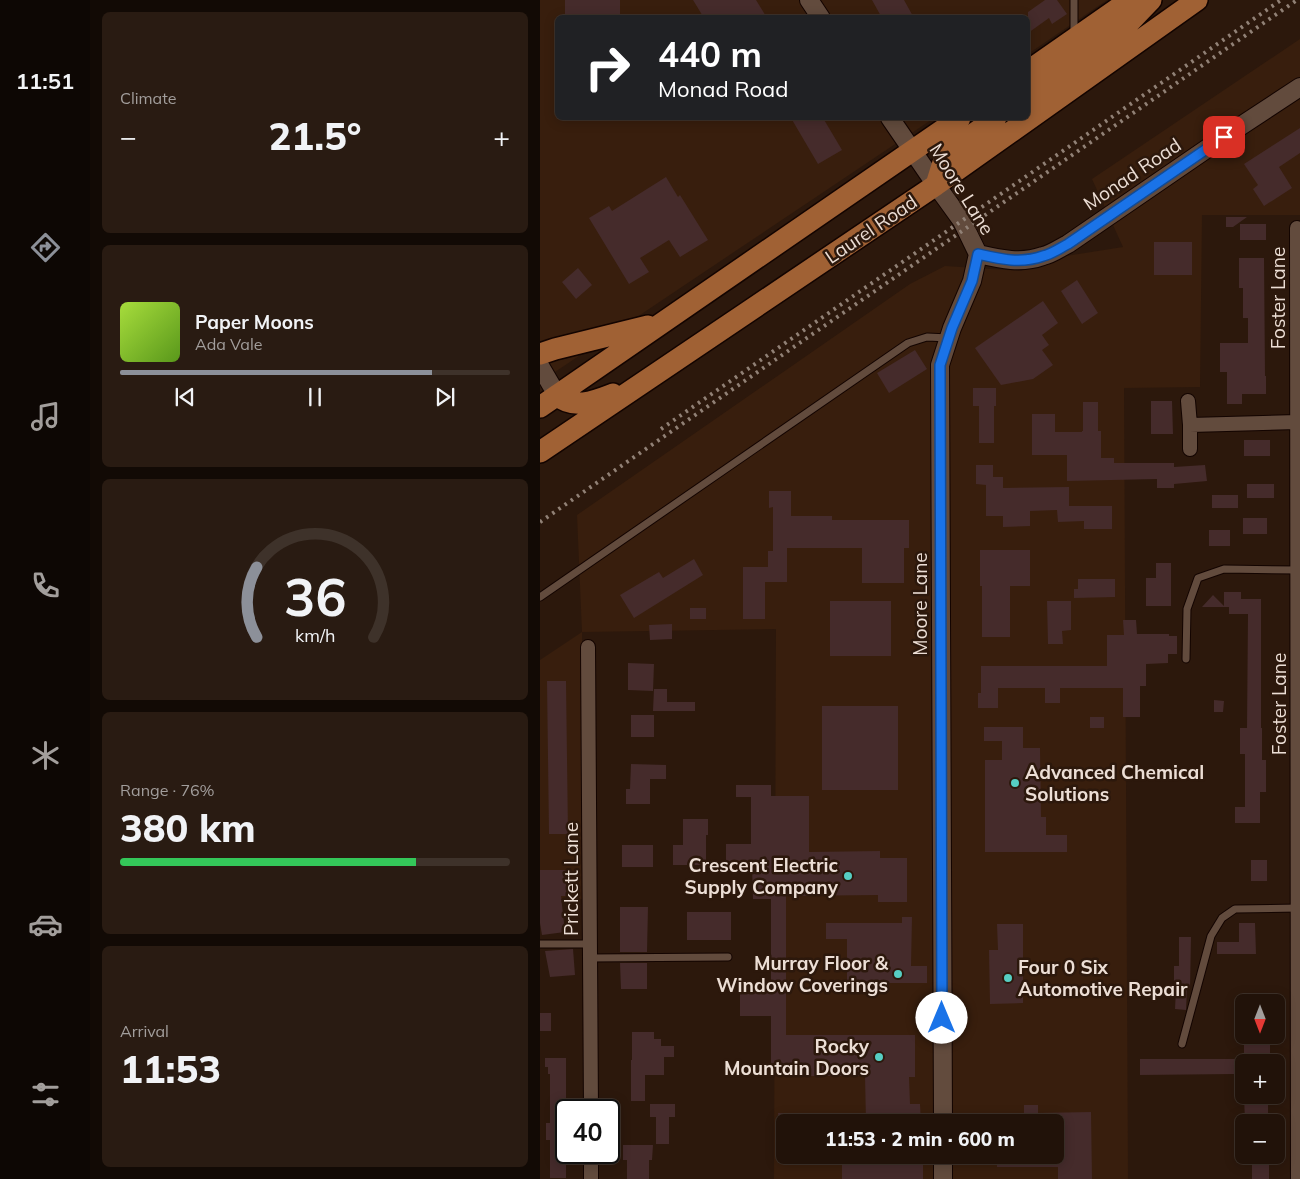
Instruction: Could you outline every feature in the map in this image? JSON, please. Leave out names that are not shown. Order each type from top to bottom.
[{"type":"main road","points":[[1030,70],[1130,0]]},
{"type":"main road","points":[[1030,94],[1128,25],[1151,0]]},
{"type":"main road","name":"Laurel Road","points":[[1030,118],[1197,0]]},
{"type":"main road","points":[[540,407],[957,120]]},
{"type":"main road","points":[[936,185],[946,153],[993,120]]},
{"type":"main road","name":"Laurel Road","points":[[540,452],[936,185],[1028,120]]},
{"type":"main road","points":[[540,354],[665,321]]},
{"type":"main road","points":[[557,395],[562,400],[570,403],[591,402],[649,378]]},
{"type":"main road","points":[[540,443],[560,419],[561,410],[557,395]]},
{"type":"street","points":[[809,0],[819,15]]},
{"type":"street","name":"Monad Road","points":[[978,254],[1002,260],[1025,261],[1044,256],[1068,244],[1300,87]]},
{"type":"street","name":"Moore Lane","points":[[891,120],[962,221],[978,254],[972,281],[940,365],[943,1114]]},
{"type":"street","name":"Foster Lane","points":[[1297,228],[1297,422],[1299,444],[1297,570],[1298,1179]]},
{"type":"street","points":[[540,366],[557,395]]},
{"type":"street","points":[[1188,401],[1190,448]]},
{"type":"street","points":[[1190,425],[1297,422]]},
{"type":"street","name":"Prickett Lane","points":[[588,647],[591,1099]]},
{"type":"street","points":[[591,1164],[591,1179]]},
{"type":"street","points":[[943,1164],[943,1179]]},
{"type":"lane","points":[[1074,0],[1074,39]]},
{"type":"lane","points":[[540,597],[908,343],[927,337],[949,338]]},
{"type":"lane","points":[[1186,659],[1187,609],[1198,578],[1224,568],[1297,570]]},
{"type":"lane","points":[[1182,1044],[1210,936],[1222,918],[1234,909],[1298,908]]},
{"type":"lane","points":[[540,944],[590,944]]},
{"type":"lane","points":[[590,958],[728,957]]},
{"type":"shaded area","points":[[540,0],[1107,0],[1030,53],[1030,15],[555,15],[555,120],[931,120],[540,382]]},
{"type":"shaded area","points":[[1300,39],[1300,215],[1202,215],[1200,387],[1124,388],[1128,1179],[774,1179],[776,629],[582,632],[577,515],[910,284],[945,266],[1021,271],[1066,256],[1123,247],[1092,179]]},
{"type":"shaded area","points":[[582,632],[582,899],[540,899],[540,660]]},
{"type":"building","points":[[565,0],[620,0],[620,15],[565,15]]},
{"type":"building","points":[[693,0],[756,0],[765,15],[702,15]]},
{"type":"building","points":[[872,0],[904,0],[912,15],[880,15]]},
{"type":"building","points":[[1045,0],[1057,0],[1067,14],[1052,24],[1049,18],[1030,32],[1030,15],[1028,15],[1028,12]]},
{"type":"building","points":[[792,120],[824,120],[842,150],[818,164]]},
{"type":"building","points":[[1300,128],[1300,153],[1279,167],[1292,188],[1264,206],[1253,189],[1258,185],[1244,164]]},
{"type":"building","points":[[666,177],[678,197],[680,195],[708,240],[680,257],[669,240],[640,258],[649,272],[629,284],[589,218],[609,206],[612,211]]},
{"type":"building","points":[[1226,217],[1247,217],[1233,227],[1226,227]]},
{"type":"building","points":[[1240,224],[1266,224],[1266,240],[1240,240]]},
{"type":"building","points":[[1154,242],[1192,242],[1192,275],[1154,275]]},
{"type":"building","points":[[1239,258],[1264,258],[1266,394],[1242,394],[1242,404],[1227,404],[1227,372],[1220,372],[1220,343],[1248,343],[1248,318],[1243,318],[1243,288],[1239,288]]},
{"type":"building","points":[[578,268],[592,285],[576,299],[562,282]]},
{"type":"building","points":[[1077,280],[1098,313],[1082,324],[1061,291]]},
{"type":"building","points":[[1043,301],[1058,323],[1042,335],[1049,345],[1042,350],[1053,365],[1033,379],[1001,385],[975,348]]},
{"type":"building","points":[[915,350],[927,369],[889,393],[877,373]]},
{"type":"building","points":[[973,388],[996,388],[994,443],[979,443],[979,406],[973,406]]},
{"type":"building","points":[[1151,401],[1172,401],[1173,434],[1151,434]]},
{"type":"building","points":[[1083,402],[1098,402],[1098,431],[1101,431],[1101,458],[1114,458],[1114,463],[1174,463],[1174,467],[1205,465],[1207,481],[1174,484],[1174,488],[1157,488],[1157,479],[1067,481],[1067,455],[1032,455],[1032,414],[1055,414],[1055,432],[1082,432]]},
{"type":"building","points":[[1244,440],[1270,440],[1270,456],[1244,456]]},
{"type":"building","points":[[976,465],[993,465],[993,477],[1003,477],[1003,488],[1069,487],[1069,506],[1112,506],[1112,529],[1084,529],[1084,521],[1058,522],[1057,510],[1030,511],[1030,526],[1003,527],[1003,516],[986,516],[986,485],[976,484]]},
{"type":"building","points":[[1247,484],[1274,484],[1274,498],[1247,498]]},
{"type":"building","points":[[769,491],[791,491],[791,516],[832,516],[832,520],[909,520],[909,548],[904,548],[904,583],[862,583],[862,548],[787,548],[787,582],[765,582],[765,619],[743,619],[743,567],[768,567],[768,551],[773,551],[773,507],[769,508]]},
{"type":"building","points":[[1212,495],[1238,495],[1238,508],[1212,508]]},
{"type":"building","points":[[1243,518],[1267,518],[1267,534],[1243,534]]},
{"type":"building","points":[[1209,530],[1230,530],[1230,546],[1209,546]]},
{"type":"building","points":[[980,550],[1030,550],[1030,586],[1010,586],[1010,637],[982,637]]},
{"type":"building","points":[[694,559],[703,575],[634,618],[620,595],[659,572],[663,578]]},
{"type":"building","points":[[1156,563],[1171,563],[1171,606],[1146,606],[1146,578],[1156,578]]},
{"type":"building","points":[[1078,579],[1115,579],[1115,597],[1074,598],[1074,589],[1078,589]]},
{"type":"building","points":[[1224,592],[1241,592],[1241,599],[1261,599],[1261,728],[1262,760],[1266,760],[1266,792],[1260,792],[1260,823],[1235,823],[1235,807],[1245,807],[1245,754],[1240,754],[1240,728],[1247,728],[1248,614],[1229,614],[1229,607],[1202,607],[1213,595],[1224,606]]},
{"type":"building","points":[[830,601],[891,601],[891,656],[830,656]]},
{"type":"building","points":[[1047,601],[1071,601],[1071,630],[1062,631],[1063,644],[1048,644]]},
{"type":"building","points":[[690,608],[706,608],[706,619],[690,619]]},
{"type":"building","points":[[1123,620],[1136,620],[1137,634],[1169,634],[1169,636],[1177,636],[1177,654],[1168,654],[1168,663],[1146,664],[1146,686],[1140,686],[1140,717],[1123,717],[1123,688],[1060,688],[1060,703],[1045,703],[1045,688],[998,688],[998,708],[978,708],[978,693],[981,693],[981,666],[1107,666],[1107,635],[1124,635]]},
{"type":"building","points":[[672,624],[672,639],[650,640],[649,625]]},
{"type":"building","points":[[628,663],[654,664],[653,691],[628,690]]},
{"type":"building","points":[[547,681],[566,681],[568,834],[549,834]]},
{"type":"building","points":[[654,689],[667,689],[667,702],[695,702],[695,711],[653,711]]},
{"type":"building","points":[[1214,700],[1224,701],[1223,712],[1214,712]]},
{"type":"building","points":[[822,706],[898,706],[898,790],[822,790]]},
{"type":"building","points":[[631,715],[654,715],[654,737],[631,737]]},
{"type":"building","points":[[1090,717],[1104,717],[1104,728],[1090,728]]},
{"type":"building","points":[[984,727],[1023,727],[1023,748],[1040,748],[1041,817],[1046,817],[1046,835],[1067,835],[1067,852],[985,852],[985,760],[1002,760],[1002,741],[984,741]]},
{"type":"building","points":[[631,764],[666,765],[666,779],[650,779],[650,804],[626,804],[626,789],[630,789]]},
{"type":"building","points":[[736,785],[771,785],[771,796],[809,796],[809,852],[880,851],[880,858],[907,858],[907,902],[878,902],[878,895],[786,896],[786,1035],[915,1035],[915,1077],[909,1077],[910,1104],[920,1104],[921,1114],[866,1114],[865,1076],[771,1076],[771,1016],[740,1016],[740,992],[771,992],[771,899],[753,899],[752,866],[726,866],[726,844],[751,844],[751,797],[736,797]]},
{"type":"building","points":[[683,819],[708,819],[706,865],[673,865],[673,845],[683,845]]},
{"type":"building","points":[[622,845],[653,845],[653,867],[622,867]]},
{"type":"building","points":[[1251,860],[1267,860],[1267,881],[1251,881]]},
{"type":"building","points":[[540,870],[567,870],[567,896],[561,896],[565,932],[542,935],[540,923]]},
{"type":"building","points":[[620,907],[648,907],[647,952],[620,952]]},
{"type":"building","points":[[687,912],[731,912],[731,940],[687,940]]},
{"type":"building","points":[[902,917],[912,917],[911,966],[927,966],[927,983],[847,983],[847,939],[826,939],[826,923],[902,923]]},
{"type":"building","points":[[1239,923],[1255,923],[1256,954],[1217,954],[1217,942],[1239,942]]},
{"type":"building","points":[[997,924],[1023,924],[1023,1003],[990,1004],[989,950],[998,950]]},
{"type":"building","points":[[1179,937],[1191,937],[1190,989],[1187,989],[1186,1010],[1175,1009],[1174,966],[1179,966]]},
{"type":"building","points":[[573,949],[575,975],[550,977],[545,951]]},
{"type":"building","points":[[620,963],[647,963],[647,989],[621,989]]},
{"type":"building","points":[[540,1013],[551,1013],[551,1031],[540,1031]]},
{"type":"building","points":[[632,1032],[654,1032],[654,1039],[661,1039],[661,1046],[674,1046],[674,1057],[664,1057],[664,1075],[645,1075],[645,1101],[631,1101]]},
{"type":"building","points":[[1244,1044],[1270,1044],[1270,1054],[1244,1054]]},
{"type":"building","points":[[545,1058],[566,1058],[566,1099],[555,1099],[555,1164],[566,1164],[566,1178],[550,1178],[550,1140],[546,1140],[546,1123],[550,1123],[550,1074],[548,1074],[548,1067],[545,1067]]},
{"type":"building","points":[[1140,1059],[1235,1059],[1235,1085],[1234,1074],[1140,1075]]},
{"type":"building","points":[[650,1104],[675,1104],[675,1117],[669,1117],[669,1144],[656,1144],[656,1117],[650,1117]]},
{"type":"building","points":[[1244,1104],[1268,1104],[1268,1114],[1245,1114]]},
{"type":"building","points":[[1024,1105],[1038,1105],[1038,1113],[1091,1112],[1092,1179],[1058,1179],[1058,1167],[997,1167],[997,1164],[1064,1164],[1064,1114],[997,1114],[1024,1113]]},
{"type":"building","points":[[778,1113],[804,1113],[804,1114]]},
{"type":"building","points":[[623,1145],[653,1145],[652,1160],[649,1160],[649,1179],[627,1179],[627,1160],[623,1160]]},
{"type":"building","points":[[842,1164],[923,1164],[923,1179],[842,1179]]},
{"type":"building","points":[[1252,1164],[1269,1164],[1269,1179],[1252,1179]]},
{"type":"railway","points":[[661,429],[1281,0]]},
{"type":"railway","points":[[540,522],[1297,0]]},
{"type":"place","name":"Advanced Chemical Solutions","points":[[1015,783]]},
{"type":"place","name":"Crescent Electric Supply Company","points":[[848,876]]},
{"type":"place","name":"Murray Floor & Window Coverings","points":[[898,974]]},
{"type":"place","name":"Four 0 Six Automotive Repair","points":[[1008,978]]},
{"type":"place","name":"Rocky Mountain Doors","points":[[879,1057]]},
{"type":"route","points":[[942,1018],[940,365],[952,328],[972,281],[978,254],[1002,260],[1025,261],[1044,256],[1068,244],[1224,137]]}]
